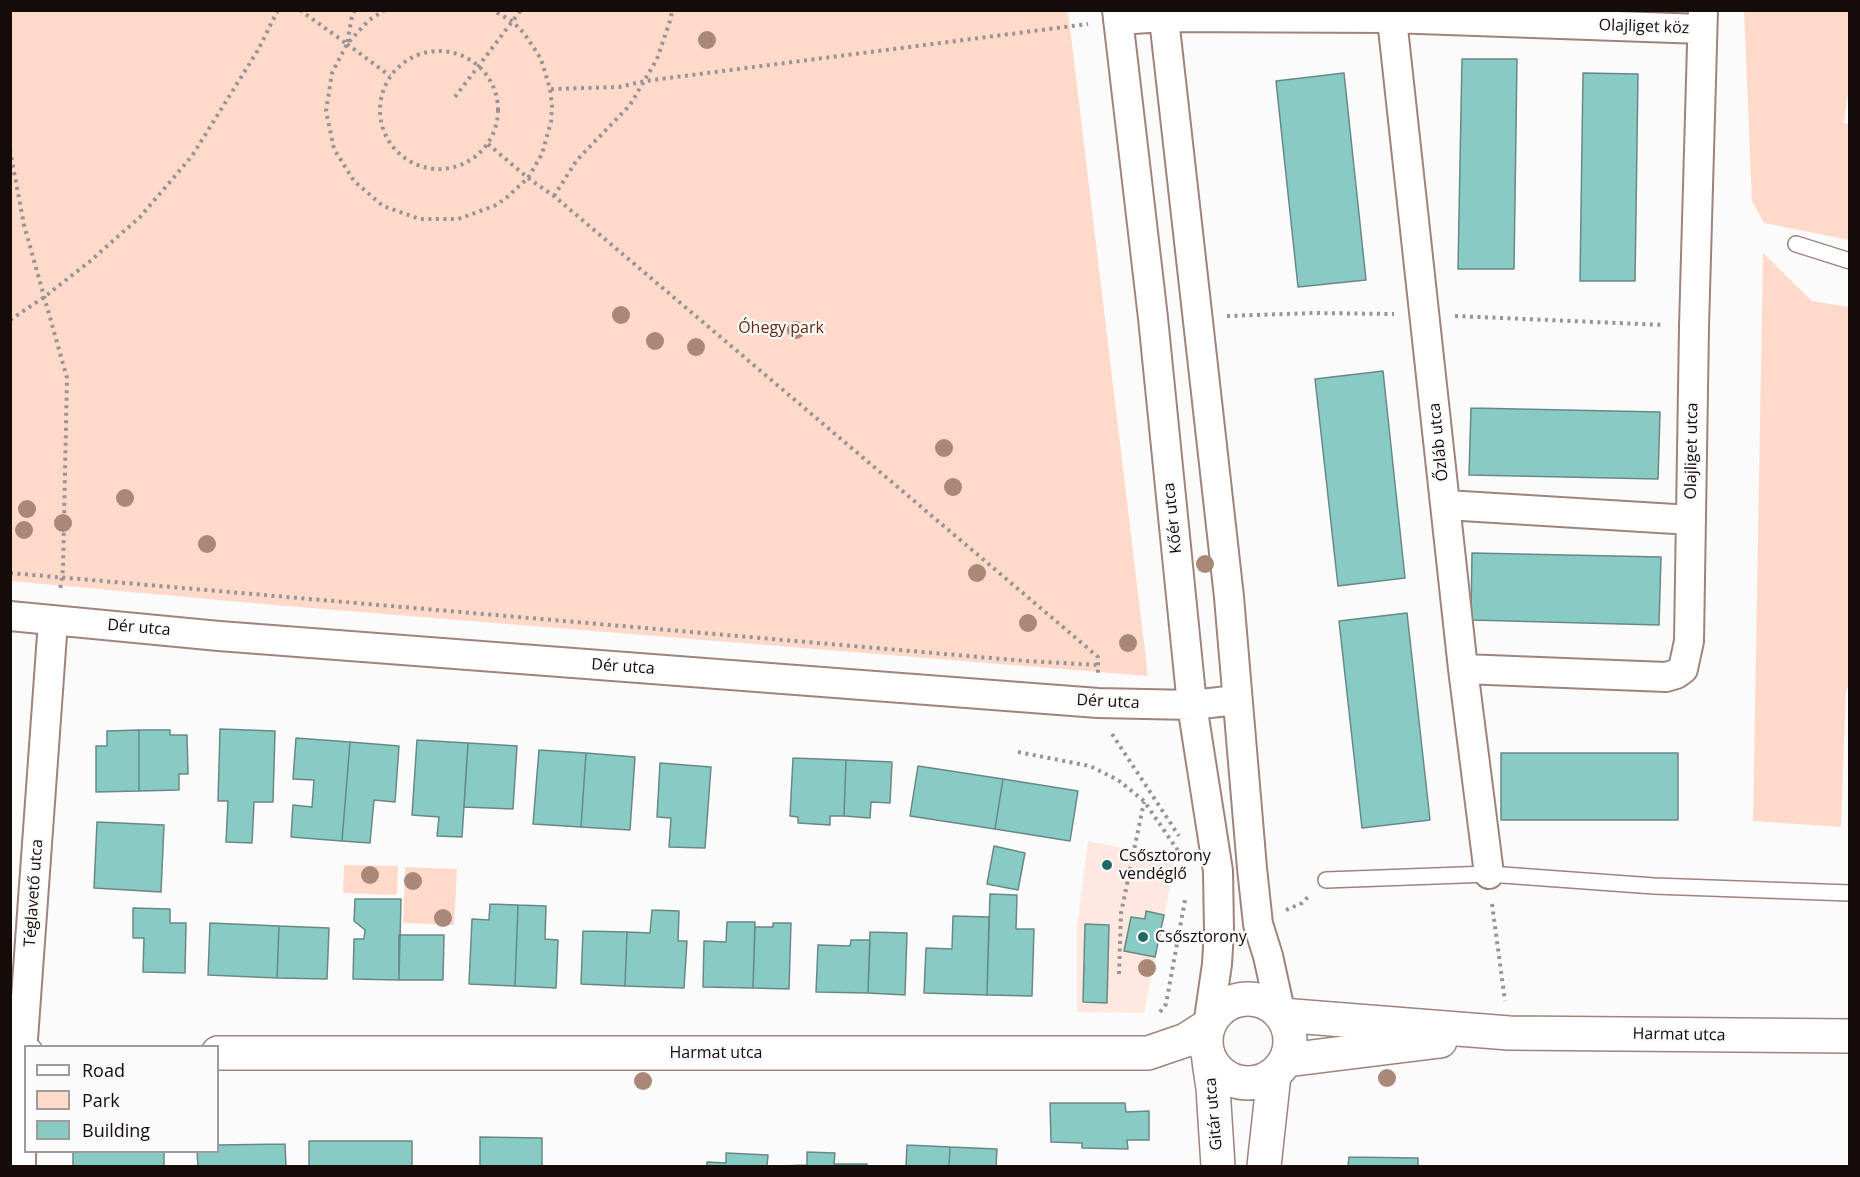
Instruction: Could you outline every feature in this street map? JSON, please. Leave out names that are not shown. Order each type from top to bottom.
[{"type":"street","points":[[1164,14],[1229,597],[1258,924],[1268,956],[1281,1015],[1289,1029],[1291,1044],[1280,1068],[1264,1167]]},
{"type":"street","name":"Olajliget köz","points":[[1118,15],[1391,14],[1703,20]]},
{"type":"street","name":"Őzláb utca","points":[[1391,14],[1463,669],[1489,874]]},
{"type":"street","name":"Kőér utca","points":[[1118,15],[1153,318],[1192,705],[1218,871],[1217,964],[1208,1026]]},
{"type":"street","name":"Olajliget utca","points":[[1463,669],[1666,677],[1683,669],[1689,641],[1703,20]]},
{"type":"street","points":[[1446,505],[1691,520]]},
{"type":"street","name":"Dér utca","points":[[10,616],[219,636],[1098,703],[1192,705],[1237,700]]},
{"type":"street","name":"Téglavető utca","points":[[21,1167],[19,1053],[53,621]]},
{"type":"street","name":"Harmat utca","points":[[219,1053],[1148,1053],[1186,1040],[1208,1026],[1218,1011],[1233,1001],[1250,998],[1268,1003],[1281,1015],[1509,1033],[1850,1036]]},
{"type":"street","points":[[1208,1026],[1205,1043],[1209,1061]]},
{"type":"street","name":"Harmat utca","points":[[1209,1061],[1221,1075],[1237,1083],[1255,1084],[1280,1068],[1509,1033]]},
{"type":"street","name":"Gitár utca","points":[[1209,1061],[1218,1167]]},
{"type":"lane","points":[[1796,243],[1850,261]]},
{"type":"lane","points":[[1326,880],[1489,874],[1654,886],[1850,893]]},
{"type":"path","points":[[10,320],[44,298],[89,262],[140,216],[192,156],[258,50],[278,10]]},
{"type":"path","points":[[300,10],[390,76]]},
{"type":"path","points":[[347,44],[355,10]]},
{"type":"path","points":[[385,10],[369,20],[347,44],[332,72],[326,111],[334,149],[354,181],[383,206],[420,219],[458,219],[494,206],[528,178],[548,138],[552,114],[550,89],[541,59],[533,45],[512,21],[492,10]]},
{"type":"path","points":[[455,97],[468,83],[478,65],[521,10]]},
{"type":"path","points":[[554,196],[577,160],[630,105],[657,59],[672,10]]},
{"type":"path","points":[[550,89],[619,87],[645,81],[1118,15]]},
{"type":"path","points":[[442,50],[462,54],[478,65],[491,79],[497,97],[498,116],[489,144],[468,162],[449,169],[429,168],[410,162],[395,149],[384,133],[380,113],[382,94],[390,76],[404,62],[422,52],[442,50]]},
{"type":"path","points":[[489,144],[528,178],[554,196],[1098,657],[1098,703],[1111,734],[1180,837]]},
{"type":"path","points":[[10,150],[24,225],[67,378],[62,577],[53,621]]},
{"type":"path","points":[[10,573],[1026,662],[1098,665]]},
{"type":"path","points":[[1018,752],[1090,766],[1118,780],[1144,801],[1183,858]]},
{"type":"path","points":[[1119,974],[1121,913],[1144,801]]},
{"type":"path","points":[[1489,874],[1509,1033]]},
{"type":"path","points":[[1155,1020],[1166,1004],[1186,892]]},
{"type":"shaded area","points":[[1088,841],[1176,859],[1144,1013],[1077,1012],[1077,928]]},
{"type":"green space","name":"Óhegy park","points":[[11,10],[1068,11],[1148,676],[273,605],[11,581]]},
{"type":"green space","points":[[1744,11],[1849,11],[1849,86],[1844,123],[1849,124],[1849,240],[1764,223],[1752,201]]},
{"type":"green space","points":[[1763,253],[1812,301],[1849,307],[1850,681],[1846,691],[1841,827],[1753,821]]},
{"type":"green space","points":[[344,865],[398,866],[397,895],[343,893]]},
{"type":"green space","points":[[405,867],[457,869],[454,925],[403,923]]},
{"type":"building","points":[[1462,59],[1517,59],[1514,269],[1458,269]]},
{"type":"building","points":[[1344,73],[1366,280],[1298,287],[1276,81]]},
{"type":"building","points":[[1583,73],[1638,74],[1635,281],[1580,281]]},
{"type":"building","points":[[1383,371],[1405,578],[1338,586],[1315,379]]},
{"type":"building","points":[[1471,408],[1660,412],[1658,479],[1469,475]]},
{"type":"building","points":[[1472,553],[1661,557],[1659,625],[1471,620]]},
{"type":"building","points":[[1407,613],[1430,820],[1362,828],[1339,621]]},
{"type":"building","points":[[220,729],[275,731],[273,802],[254,802],[252,843],[226,842],[228,801],[218,801]]},
{"type":"building","points":[[139,730],[170,730],[170,735],[187,735],[188,774],[179,774],[179,790],[139,791]]},
{"type":"building","points":[[139,730],[139,791],[96,792],[96,746],[107,746],[107,731]]},
{"type":"building","points":[[296,738],[350,742],[342,841],[291,837],[293,805],[312,807],[314,780],[293,779]]},
{"type":"building","points":[[417,740],[468,743],[462,837],[437,836],[439,817],[412,815]]},
{"type":"building","points":[[350,742],[399,746],[395,802],[374,800],[370,843],[342,841]]},
{"type":"building","points":[[468,743],[517,746],[513,809],[464,807]]},
{"type":"building","points":[[539,750],[586,753],[581,827],[533,824]]},
{"type":"building","points":[[586,753],[635,757],[630,830],[581,827]]},
{"type":"building","points":[[1501,753],[1678,753],[1678,820],[1501,820]]},
{"type":"building","points":[[793,758],[846,760],[844,816],[830,816],[830,825],[798,823],[798,817],[790,816]]},
{"type":"building","points":[[846,760],[892,762],[890,803],[871,802],[870,818],[844,816]]},
{"type":"building","points":[[660,763],[711,767],[705,848],[669,847],[671,818],[657,817]]},
{"type":"building","points":[[918,766],[1003,779],[995,829],[910,816]]},
{"type":"building","points":[[1003,779],[1078,791],[1070,841],[995,829]]},
{"type":"building","points":[[97,822],[164,825],[161,892],[94,888]]},
{"type":"building","points":[[994,846],[1025,853],[1018,890],[987,884]]},
{"type":"building","points":[[990,894],[1017,895],[1016,929],[1034,929],[1032,996],[987,995]]},
{"type":"building","points":[[355,899],[401,899],[399,980],[353,979],[354,939],[364,939],[365,930],[354,921]]},
{"type":"building","points":[[490,904],[518,905],[515,986],[469,984],[472,919],[489,920]]},
{"type":"building","points":[[518,905],[546,906],[545,939],[558,940],[556,988],[515,986]]},
{"type":"building","points":[[133,908],[170,909],[170,923],[186,923],[185,973],[143,972],[144,938],[133,938]]},
{"type":"building","points":[[652,910],[679,911],[678,941],[687,941],[684,988],[625,986],[627,932],[650,933]]},
{"type":"building","name":"Csősztorony","points":[[1146,911],[1164,915],[1155,957],[1124,951],[1131,917],[1145,919]]},
{"type":"building","points":[[953,916],[989,917],[987,995],[924,993],[926,948],[952,949]]},
{"type":"building","points":[[727,922],[755,922],[753,988],[703,987],[704,941],[726,942]]},
{"type":"building","points":[[210,923],[279,926],[277,978],[208,975]]},
{"type":"building","points":[[773,923],[791,923],[789,989],[753,988],[755,927],[773,927]]},
{"type":"building","points":[[1085,924],[1109,925],[1107,1003],[1083,1002]]},
{"type":"building","points":[[279,926],[329,928],[327,979],[277,978]]},
{"type":"building","points":[[583,931],[627,932],[625,986],[581,984]]},
{"type":"building","points":[[870,932],[907,933],[905,995],[868,993]]},
{"type":"building","points":[[399,935],[444,935],[443,980],[399,980]]},
{"type":"building","points":[[851,940],[870,940],[868,993],[816,992],[818,945],[850,946]]},
{"type":"building","points":[[1050,1103],[1125,1103],[1126,1112],[1149,1111],[1149,1140],[1127,1140],[1128,1149],[1082,1148],[1082,1143],[1051,1142]]},
{"type":"building","points":[[480,1137],[542,1138],[542,1166],[480,1166]]},
{"type":"building","points":[[309,1141],[412,1141],[412,1166],[309,1166]]},
{"type":"building","points":[[285,1144],[286,1166],[198,1166],[197,1153],[219,1153],[219,1145]]},
{"type":"building","points":[[907,1145],[950,1147],[949,1166],[906,1166]]},
{"type":"building","points":[[950,1147],[997,1149],[996,1166],[949,1166]]},
{"type":"building","points":[[807,1152],[835,1153],[834,1164],[867,1164],[867,1166],[781,1166],[807,1165]]},
{"type":"building","points":[[73,1153],[164,1153],[164,1166],[73,1166]]},
{"type":"building","points":[[726,1153],[768,1155],[767,1166],[707,1166],[707,1162],[726,1163]]},
{"type":"building","points":[[1349,1157],[1418,1158],[1418,1166],[1348,1166]]},
{"type":"place","name":"Csősztorony vendéglő","points":[[1107,865]]},
{"type":"place","name":"Csősztorony","points":[[1143,937]]}]
